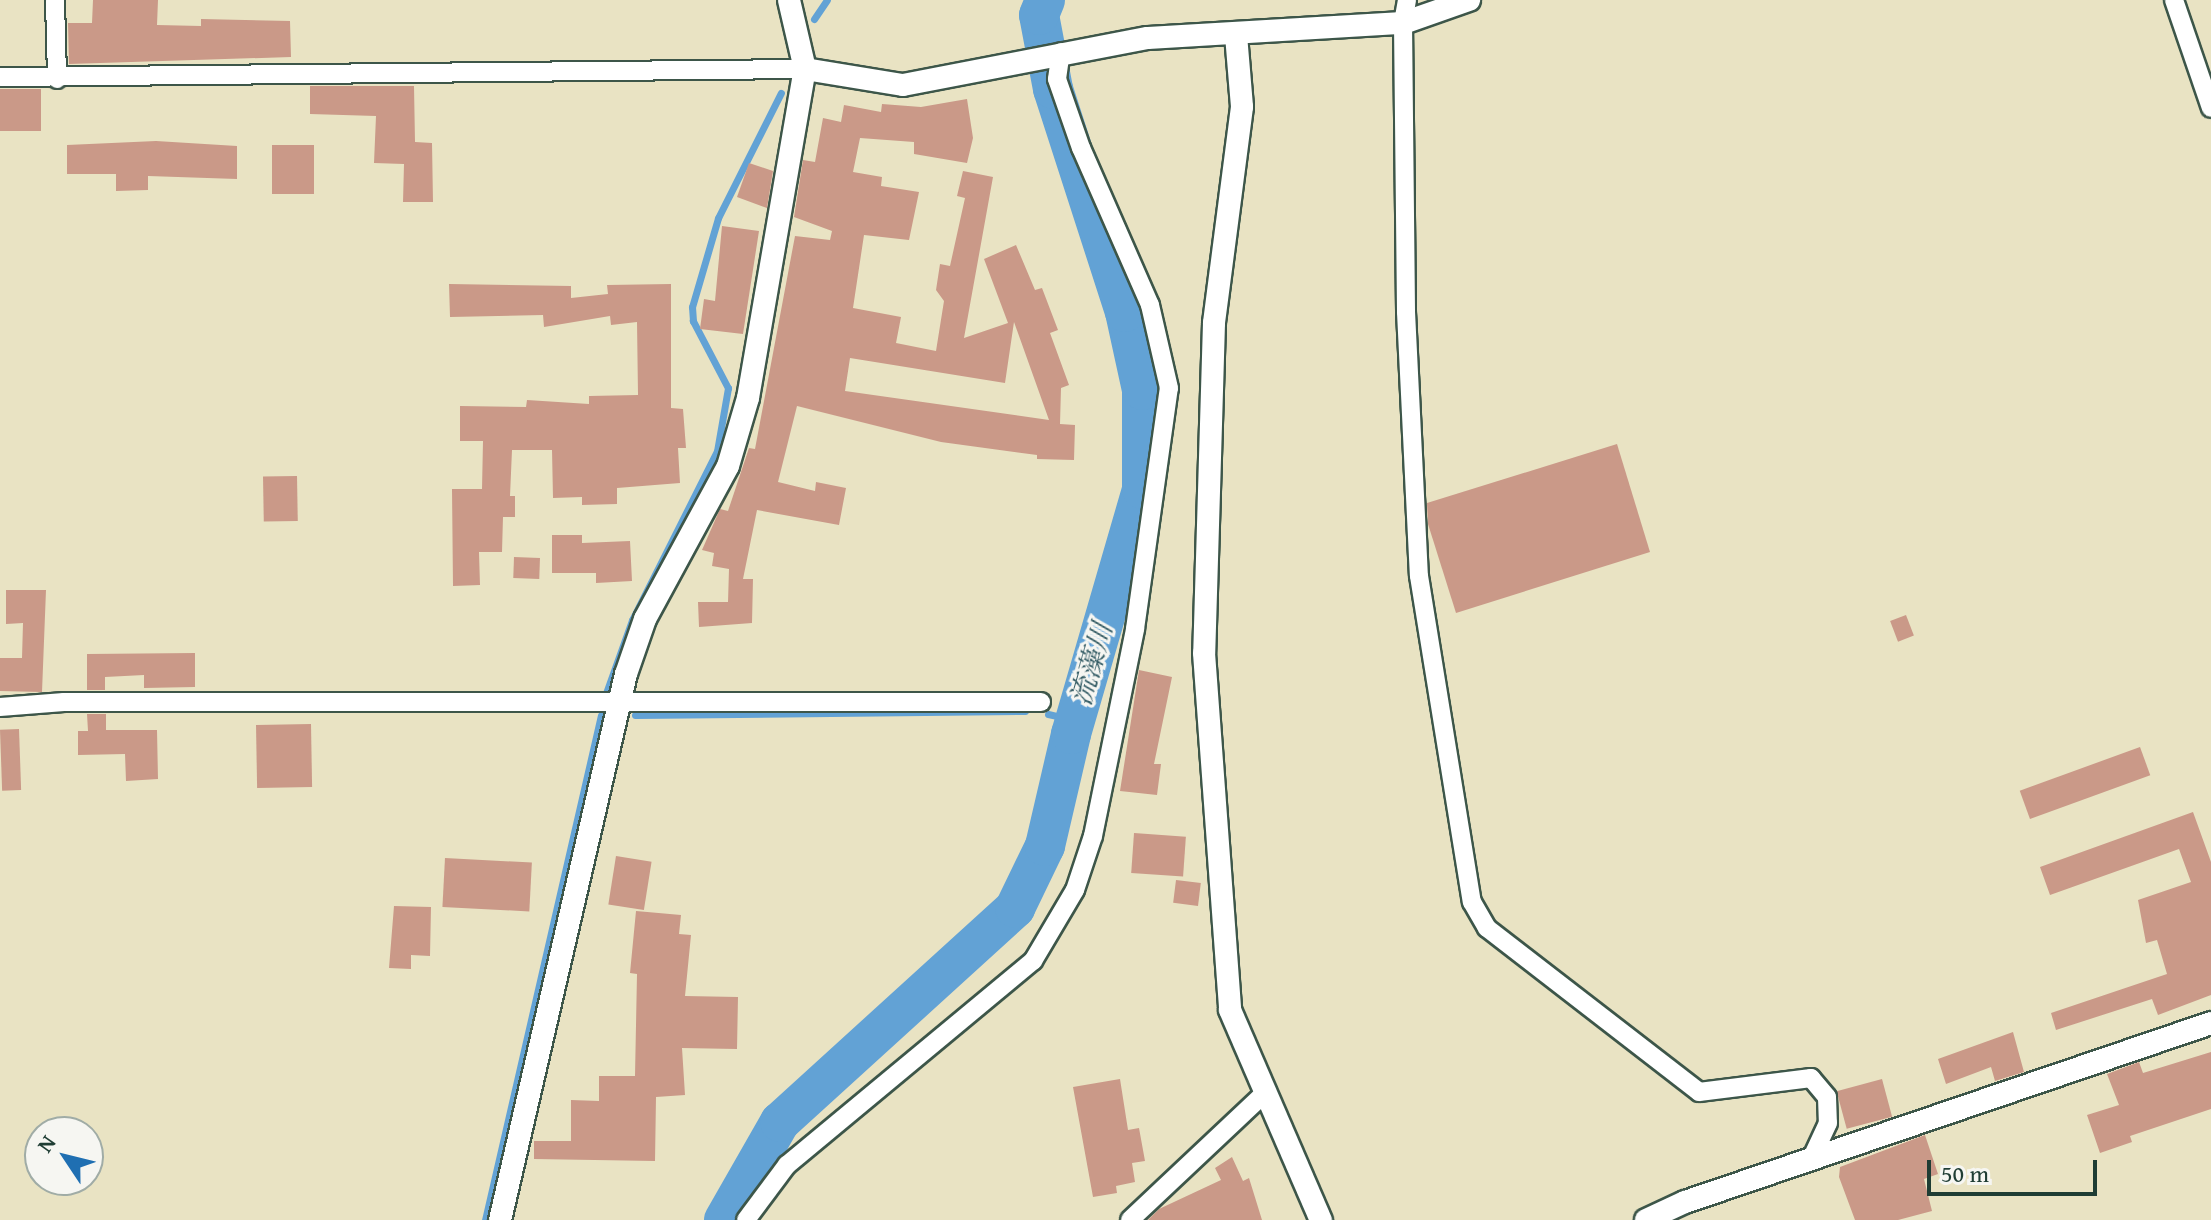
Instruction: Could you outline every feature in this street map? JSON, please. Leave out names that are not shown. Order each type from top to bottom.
[{"type":"street","points":[[55,0],[57,79]]},
{"type":"street","points":[[500,1220],[606,702],[645,619],[728,466],[748,398],[805,69],[789,0]]},
{"type":"street","points":[[1407,0],[1403,23],[1406,312],[1419,576],[1472,902],[1487,928],[1699,1092],[1811,1078],[1827,1097],[1828,1123],[1812,1158]]},
{"type":"street","points":[[0,77],[57,79],[805,69],[903,85],[1148,38],[1403,23],[1469,0]]},
{"type":"street","points":[[2174,0],[2211,108]]},
{"type":"street","points":[[1236,35],[1242,107],[1214,323],[1204,653],[1234,1020],[1321,1220]]},
{"type":"street","points":[[746,1220],[787,1165],[1033,961],[1075,890],[1093,836],[1135,629],[1169,388],[1163,345],[1150,305],[1081,148],[1057,79],[1059,53]]},
{"type":"street","points":[[0,707],[64,702],[1041,702]]},
{"type":"street","points":[[1646,1220],[1812,1158],[2211,1023]]},
{"type":"street","points":[[1130,1220],[1266,1092]]},
{"type":"building","points":[[93,0],[158,0],[157,25],[201,26],[201,19],[290,21],[291,57],[69,64],[68,23],[92,23]]},
{"type":"building","points":[[310,86],[414,86],[415,142],[432,143],[433,202],[403,202],[404,164],[374,163],[376,116],[310,114]]},
{"type":"building","points":[[0,89],[41,89],[41,131],[0,131]]},
{"type":"building","points":[[967,99],[973,138],[967,163],[914,154],[914,142],[860,138],[853,172],[882,177],[881,186],[919,192],[909,240],[864,235],[853,308],[901,317],[896,343],[936,351],[944,301],[936,290],[940,264],[950,266],[965,198],[957,196],[963,171],[993,177],[964,338],[1008,323],[984,259],[1016,245],[1035,290],[1042,288],[1058,330],[1050,333],[1069,385],[1061,388],[1060,424],[1075,425],[1074,460],[1037,459],[1037,455],[941,442],[797,406],[778,482],[815,491],[816,482],[846,488],[839,525],[757,510],[743,579],[753,579],[752,623],[699,627],[698,602],[728,602],[729,569],[712,566],[714,553],[702,550],[720,509],[728,511],[749,448],[755,449],[795,236],[830,240],[832,231],[794,217],[803,160],[815,162],[823,118],[841,122],[844,105],[881,112],[882,104],[921,107]],"holes":[[[1014,322],[1049,420],[845,391],[850,358],[1005,383]]]},
{"type":"building","points":[[156,141],[237,146],[237,179],[148,176],[148,190],[116,191],[116,174],[67,174],[67,145]]},
{"type":"building","points":[[272,145],[314,145],[314,194],[272,194]]},
{"type":"building","points":[[749,163],[773,171],[767,208],[737,197]]},
{"type":"building","points":[[722,226],[759,231],[743,334],[700,329],[704,299],[715,301]]},
{"type":"building","points":[[449,284],[571,286],[571,298],[608,294],[607,285],[671,284],[671,408],[683,409],[686,448],[678,448],[680,483],[617,488],[617,504],[582,505],[582,497],[553,498],[552,450],[512,450],[510,496],[515,496],[515,517],[503,517],[502,552],[479,552],[480,585],[453,586],[452,489],[482,489],[483,441],[460,441],[460,406],[526,407],[527,400],[589,404],[589,396],[638,395],[637,322],[611,325],[610,316],[544,327],[543,315],[450,317]]},
{"type":"building","points":[[1617,444],[1650,552],[1456,613],[1428,524],[1427,503]]},
{"type":"building","points":[[297,476],[298,521],[264,522],[263,477]]},
{"type":"building","points":[[552,535],[582,535],[582,543],[630,541],[632,581],[596,583],[596,573],[552,573]]},
{"type":"building","points":[[514,557],[540,558],[539,579],[513,578]]},
{"type":"building","points":[[6,590],[46,590],[42,692],[0,691],[0,658],[22,658],[23,623],[6,624]]},
{"type":"building","points":[[1906,615],[1914,636],[1898,642],[1890,621]]},
{"type":"building","points":[[195,653],[195,687],[144,688],[144,675],[105,677],[105,690],[87,690],[87,654]]},
{"type":"building","points":[[1139,670],[1172,677],[1154,764],[1161,764],[1157,795],[1120,791]]},
{"type":"building","points":[[87,714],[106,714],[106,730],[157,730],[158,779],[126,781],[125,754],[78,755],[78,731],[88,731]]},
{"type":"building","points":[[311,724],[312,787],[257,788],[256,725]]},
{"type":"building","points":[[19,729],[21,790],[2,791],[0,730]]},
{"type":"building","points":[[2140,747],[2150,775],[2030,819],[2020,791]]},
{"type":"building","points":[[2193,812],[2211,862],[2211,995],[2158,1015],[2152,999],[2056,1030],[2051,1013],[2167,974],[2157,940],[2146,943],[2138,900],[2191,882],[2179,849],[2050,895],[2040,867]]},
{"type":"building","points":[[1134,833],[1186,837],[1183,877],[1131,873]]},
{"type":"building","points":[[616,856],[652,862],[644,910],[608,904]]},
{"type":"building","points":[[445,858],[532,863],[529,911],[442,907]]},
{"type":"building","points":[[1176,880],[1201,883],[1198,906],[1173,903]]},
{"type":"building","points":[[394,906],[431,907],[430,956],[411,955],[411,969],[389,968]]},
{"type":"building","points":[[636,911],[681,915],[679,934],[691,935],[685,996],[738,997],[737,1049],[682,1048],[685,1095],[656,1097],[655,1161],[534,1159],[534,1141],[571,1141],[571,1100],[599,1101],[599,1076],[635,1076],[637,974],[630,973]]},
{"type":"building","points":[[2013,1032],[2024,1072],[1995,1081],[1991,1067],[1946,1084],[1938,1059]]},
{"type":"building","points":[[2211,1052],[2211,1109],[2130,1136],[2132,1142],[2100,1153],[2087,1115],[2119,1105],[2107,1074],[2139,1062],[2143,1073]]},
{"type":"building","points":[[1120,1079],[1128,1130],[1139,1128],[1145,1161],[1132,1163],[1135,1182],[1116,1186],[1117,1193],[1093,1197],[1073,1087]]},
{"type":"building","points":[[1882,1079],[1892,1117],[1847,1129],[1837,1091]]},
{"type":"building","points":[[1925,1135],[1938,1174],[1924,1179],[1932,1211],[1898,1220],[1855,1220],[1839,1177],[1840,1167]]},
{"type":"building","points":[[1232,1157],[1243,1181],[1249,1178],[1262,1220],[1148,1220],[1159,1209],[1221,1180],[1215,1168]]},
{"type":"waterway","points":[[814,19],[827,0]]},
{"type":"waterway","name":"流藻川","points":[[724,1220],[780,1122],[1015,908],[1045,846],[1071,734],[1142,489],[1142,390],[1125,312],[1053,89],[1039,15],[1045,0]]},
{"type":"waterway","points":[[605,696],[632,620],[717,451],[728,388],[693,321],[692,307],[718,218],[781,93]]},
{"type":"waterway","points":[[635,715],[1025,711]]},
{"type":"waterway","points":[[1048,714],[1061,717],[1071,734]]},
{"type":"waterway","points":[[485,1220],[601,715]]}]
